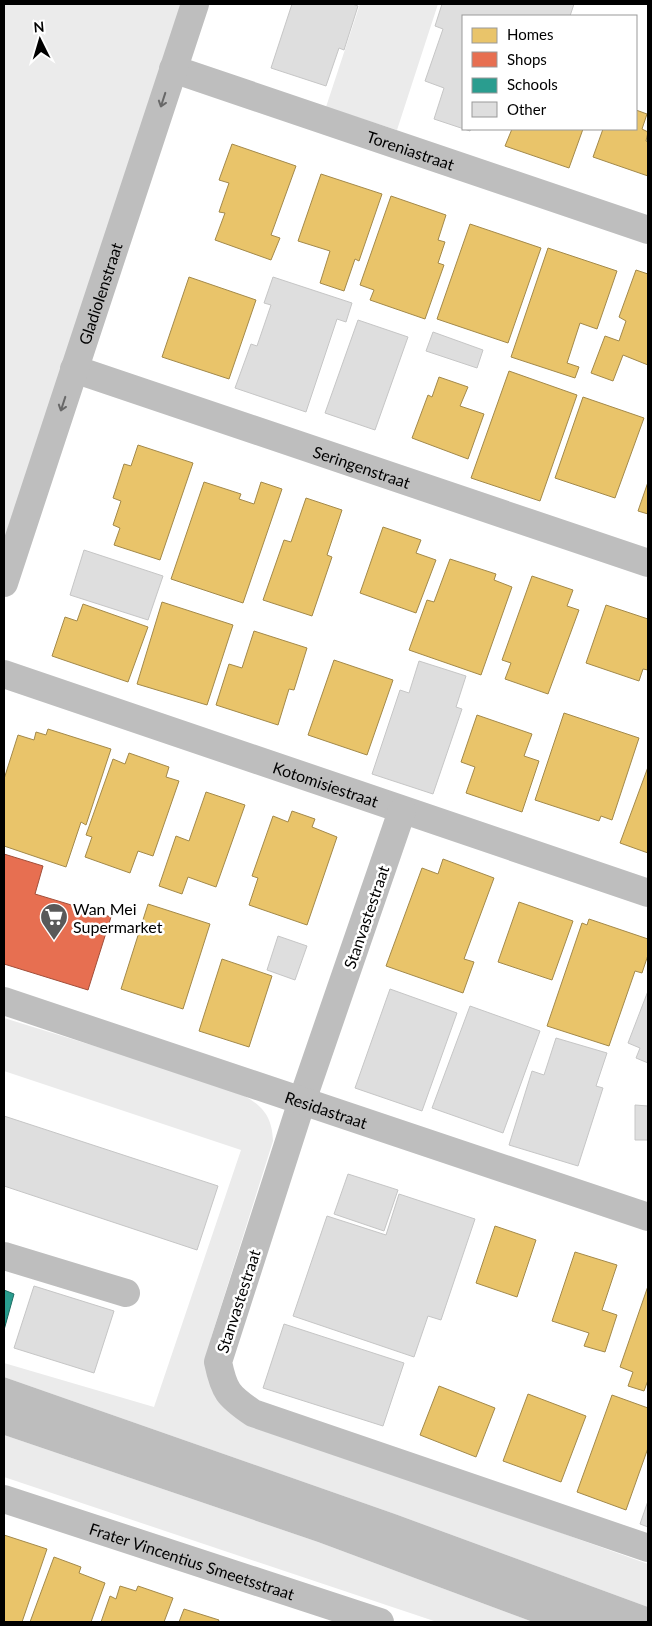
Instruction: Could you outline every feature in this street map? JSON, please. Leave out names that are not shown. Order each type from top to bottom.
[{"type":"street","name":"Gladiolenstraat","points":[[4,583],[195,4]]},
{"type":"street","name":"Toreniastraat","points":[[173,69],[648,230]]},
{"type":"street","name":"Seringenstraat","points":[[74,369],[648,563]]},
{"type":"street","name":"Kotomisiestraat","points":[[4,674],[402,811],[648,893]]},
{"type":"street","name":"Stanvastestraat","points":[[402,811],[302,1101],[218,1362],[222,1379],[231,1398],[252,1413],[648,1548]]},
{"type":"street","name":"Residastraat","points":[[4,1001],[648,1218]]},
{"type":"street","points":[[4,1256],[126,1293]]},
{"type":"street","name":"Frater Vincentius Smeetsstraat","points":[[4,1499],[380,1622]]},
{"type":"shaded area","points":[[4,4],[181,4],[4,542]]},
{"type":"shaded area","points":[[360,4],[438,4],[397,130],[326,107]]},
{"type":"shaded area","points":[[4,1018],[230,1088],[255,1102],[270,1121],[273,1141],[211,1338],[212,1385],[416,1481],[648,1564],[648,1607],[395,1514],[4,1377],[4,1363],[154,1407],[241,1150],[4,1071]]},
{"type":"shaded area","points":[[4,1377],[395,1514],[648,1607],[648,1622],[533,1622],[318,1542],[4,1435]]},
{"type":"shaded area","points":[[4,1435],[318,1542],[533,1622],[437,1622],[4,1477]]},
{"type":"building: Homes","points":[[637,110],[647,114],[642,129],[648,132],[646,141],[648,142],[648,176],[593,157],[603,130],[637,130]]},
{"type":"building: Homes","points":[[512,130],[583,130],[569,168],[505,146]]},
{"type":"building: Homes","points":[[232,144],[296,166],[271,235],[280,238],[271,260],[215,240],[225,213],[219,212],[229,183],[219,180]]},
{"type":"building: Homes","points":[[321,174],[382,194],[359,261],[355,259],[344,291],[320,283],[330,251],[298,241]]},
{"type":"building: Homes","points":[[391,196],[446,215],[438,240],[445,242],[438,263],[444,265],[425,319],[370,300],[374,290],[360,285]]},
{"type":"building: Homes","points":[[470,224],[541,248],[508,343],[437,319]]},
{"type":"building: Homes","points":[[548,248],[617,271],[597,329],[580,323],[567,363],[579,367],[575,378],[511,357]]},
{"type":"building: Homes","points":[[636,270],[648,274],[648,365],[623,355],[613,381],[591,373],[605,336],[619,341],[626,321],[619,317]]},
{"type":"building: Homes","points":[[189,277],[256,300],[229,379],[162,357]]},
{"type":"building: Homes","points":[[509,371],[577,395],[540,501],[471,478]]},
{"type":"building: Homes","points":[[439,377],[468,387],[460,406],[484,414],[468,459],[412,438],[428,395],[432,397]]},
{"type":"building: Homes","points":[[583,397],[644,418],[615,498],[555,478]]},
{"type":"building: Homes","points":[[138,445],[193,463],[160,560],[114,545],[120,528],[113,525],[121,501],[113,498],[124,464],[131,466]]},
{"type":"building: Homes","points":[[204,482],[241,494],[239,499],[254,504],[261,482],[282,489],[243,603],[171,579]]},
{"type":"building: Homes","points":[[648,482],[648,514],[638,511]]},
{"type":"building: Homes","points":[[306,498],[342,510],[327,555],[332,557],[312,616],[263,600],[284,540],[291,542]]},
{"type":"building: Homes","points":[[383,527],[421,540],[416,553],[436,560],[416,613],[360,593]]},
{"type":"building: Homes","points":[[450,559],[496,574],[494,580],[512,587],[481,675],[409,650],[427,600],[434,602]]},
{"type":"building: Homes","points":[[532,576],[573,590],[567,606],[579,610],[548,694],[505,679],[511,663],[502,660]]},
{"type":"building: Homes","points":[[162,602],[233,625],[207,705],[137,684]]},
{"type":"building: Homes","points":[[83,604],[148,627],[128,682],[52,656],[65,617],[77,621]]},
{"type":"building: Homes","points":[[606,605],[648,619],[648,670],[643,669],[639,681],[586,663]]},
{"type":"building: Homes","points":[[254,631],[307,648],[294,690],[289,689],[278,725],[216,705],[229,664],[242,668]]},
{"type":"building: Homes","points":[[334,660],[393,680],[367,755],[308,735]]},
{"type":"building: Homes","points":[[564,713],[639,738],[612,820],[601,816],[599,821],[535,800]]},
{"type":"building: Homes","points":[[477,715],[532,734],[524,756],[539,761],[522,812],[466,793],[475,767],[461,762]]},
{"type":"building: Homes","points":[[48,729],[111,749],[86,825],[81,822],[66,867],[4,846],[4,779],[18,735],[34,740],[36,732],[46,735]]},
{"type":"building: Homes","points":[[129,753],[169,767],[166,777],[179,781],[153,856],[138,851],[130,873],[85,857],[92,837],[86,835],[113,759],[125,764]]},
{"type":"building: Homes","points":[[648,767],[648,853],[620,843]]},
{"type":"building: Homes","points":[[206,792],[245,805],[216,887],[188,877],[182,894],[159,886],[176,836],[189,841]]},
{"type":"building: Homes","points":[[292,811],[315,819],[312,827],[337,837],[307,925],[249,905],[258,878],[252,876],[273,816],[288,822]]},
{"type":"building: Homes","points":[[443,859],[494,878],[464,959],[474,962],[463,993],[386,966],[422,868],[438,874]]},
{"type":"building: Homes","points":[[519,902],[573,921],[552,980],[498,962]]},
{"type":"building: Homes","points":[[148,904],[210,924],[183,1009],[121,989]]},
{"type":"building: Homes","points":[[589,919],[648,939],[648,955],[642,973],[635,971],[609,1046],[547,1026],[582,923],[587,925]]},
{"type":"building: Homes","points":[[222,959],[272,976],[249,1047],[199,1031]]},
{"type":"building: Homes","points":[[495,1226],[536,1240],[517,1297],[476,1283]]},
{"type":"building: Homes","points":[[575,1252],[617,1265],[602,1310],[617,1315],[605,1352],[584,1346],[589,1333],[552,1321]]},
{"type":"building: Homes","points":[[648,1286],[648,1380],[644,1391],[628,1386],[633,1372],[620,1367]]},
{"type":"building: Homes","points":[[439,1386],[495,1408],[476,1457],[420,1435]]},
{"type":"building: Homes","points":[[528,1394],[586,1416],[561,1482],[503,1461]]},
{"type":"building: Homes","points":[[612,1395],[648,1408],[648,1448],[626,1510],[577,1492]]},
{"type":"building: Homes","points":[[4,1535],[47,1549],[22,1622],[4,1622]]},
{"type":"building: Homes","points":[[54,1557],[81,1567],[79,1573],[105,1583],[91,1622],[30,1622]]},
{"type":"building: Homes","points":[[120,1586],[136,1591],[138,1586],[173,1598],[164,1622],[101,1622],[110,1596],[116,1599]]},
{"type":"building: Homes","points":[[184,1609],[219,1620],[218,1622],[179,1622]]},
{"type":"building: Shops","name":"Wan Mei Supermarket","points":[[4,854],[43,866],[35,894],[111,917],[88,990],[4,964]]},
{"type":"building: Schools","points":[[4,1290],[14,1294],[4,1330]]},
{"type":"building: Other","points":[[292,4],[352,4],[358,6],[344,50],[339,48],[326,86],[271,68]]},
{"type":"building: Other","points":[[442,4],[574,4],[570,15],[462,15],[462,129],[434,119],[444,88],[425,81],[443,29],[435,26]]},
{"type":"building: Other","points":[[273,277],[352,303],[346,322],[337,319],[306,412],[235,388],[251,344],[257,346],[271,305],[264,303]]},
{"type":"building: Other","points":[[358,320],[408,337],[375,430],[325,413]]},
{"type":"building: Other","points":[[433,332],[483,350],[477,368],[426,351]]},
{"type":"building: Other","points":[[84,550],[163,576],[148,620],[70,595]]},
{"type":"building: Other","points":[[419,661],[466,676],[456,707],[462,709],[433,794],[372,774],[400,690],[409,693]]},
{"type":"building: Other","points":[[278,936],[307,946],[295,980],[267,970]]},
{"type":"building: Other","points":[[390,989],[457,1013],[422,1111],[355,1088]]},
{"type":"building: Other","points":[[648,991],[648,1063],[636,1058],[640,1048],[628,1043]]},
{"type":"building: Other","points":[[470,1006],[540,1031],[503,1133],[432,1108]]},
{"type":"building: Other","points":[[556,1038],[607,1053],[596,1086],[603,1088],[578,1166],[509,1145],[532,1071],[544,1075]]},
{"type":"building: Other","points":[[635,1105],[648,1106],[648,1140],[635,1140]]},
{"type":"building: Other","points":[[4,1116],[218,1186],[197,1250],[4,1186]]},
{"type":"building: Other","points":[[348,1174],[398,1190],[384,1231],[334,1214]]},
{"type":"building: Other","points":[[399,1194],[475,1219],[441,1320],[428,1316],[414,1357],[293,1316],[327,1216],[386,1235]]},
{"type":"building: Other","points":[[34,1286],[114,1311],[94,1373],[14,1348]]},
{"type":"building: Other","points":[[284,1324],[404,1363],[383,1426],[263,1388]]},
{"type":"building: Other","points":[[648,1501],[648,1527],[640,1524]]},
{"type":"place","name":"Wan Mei Supermarket","points":[[54,941]]}]
